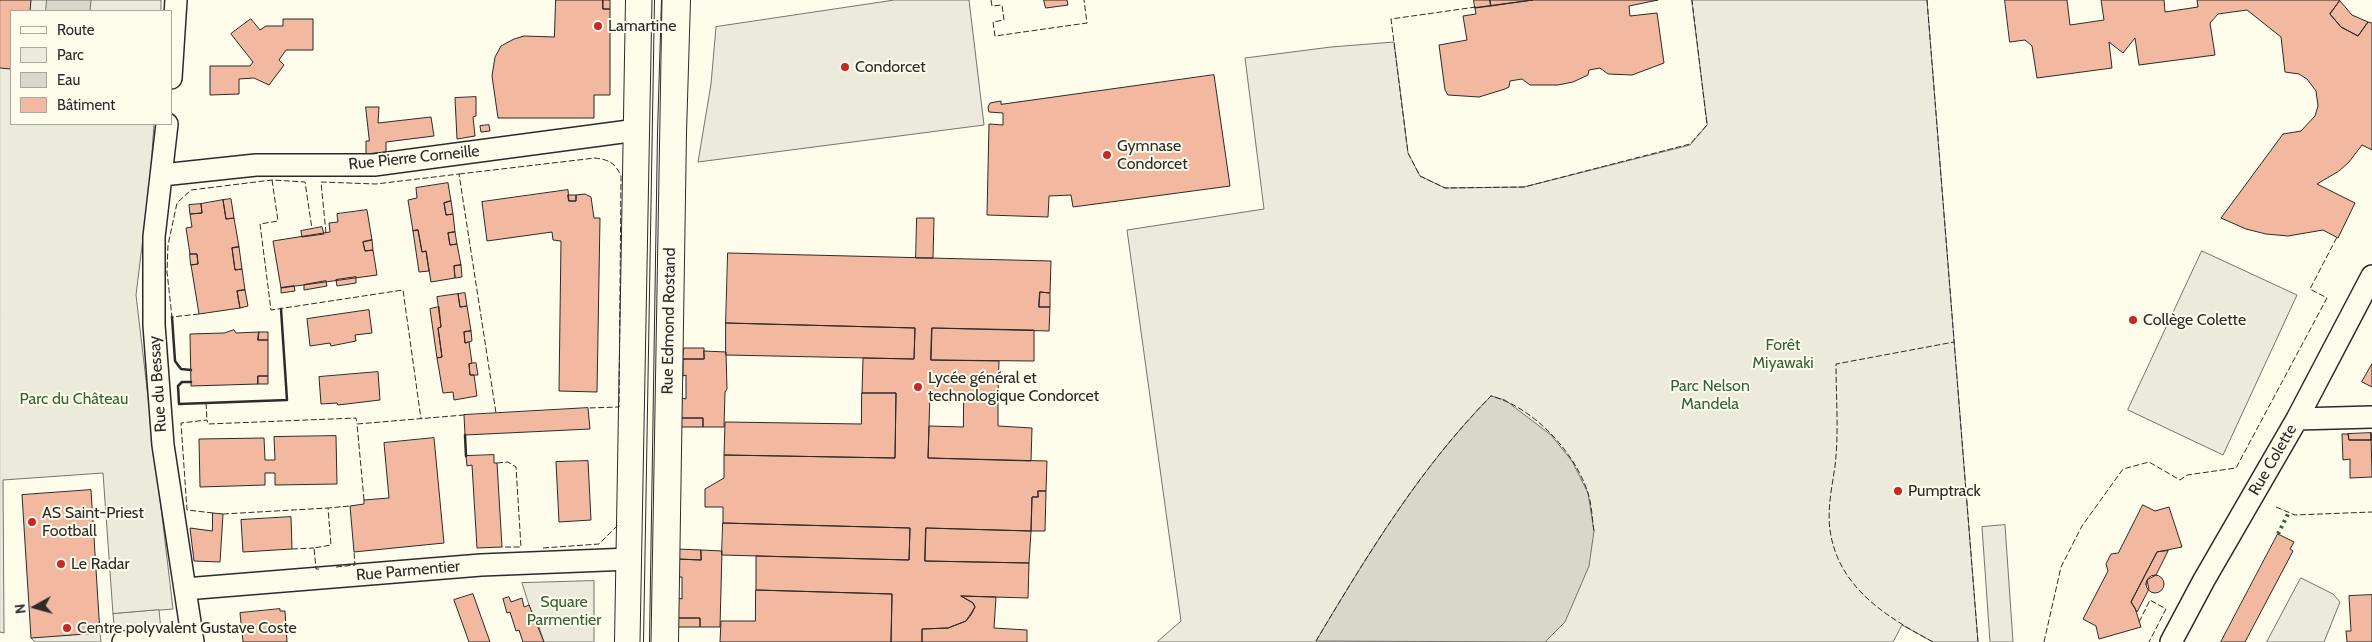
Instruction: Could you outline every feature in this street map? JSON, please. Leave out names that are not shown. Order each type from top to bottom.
[{"type":"main road","points":[[629,642],[640,0]]},
{"type":"main road","name":"Rue Edmond Rostand","points":[[664,642],[672,133],[676,0]]},
{"type":"street","points":[[172,62],[176,0]]},
{"type":"street","name":"Rue du Bessay","points":[[167,125],[154,237],[154,325],[162,445],[192,638]]},
{"type":"street","name":"Rue Pierre Corneille","points":[[162,175],[256,165],[374,165],[637,130]]},
{"type":"street","name":"Rue Colette","points":[[2171,642],[2204,580],[2297,419],[2372,276]]},
{"type":"street","points":[[2297,419],[2372,417]]},
{"type":"street","name":"Rue Parmentier","points":[[185,589],[481,565],[630,559]]},
{"type":"street","points":[[123,642],[192,638]]},
{"type":"green space","name":"Parc du Château","points":[[0,0],[161,0],[161,10],[10,10],[10,125],[154,125],[150,180],[136,295],[173,609],[113,614],[103,473],[3,480],[4,633],[0,632]]},
{"type":"green space","name":"Parc Nelson Mandela","points":[[1692,0],[1927,0],[1978,642],[1933,642],[1902,625],[1893,642],[1157,642],[1181,621],[1127,230],[1264,209],[1245,58],[1331,47],[1394,42],[1408,153],[1420,176],[1445,188],[1524,187],[1690,145],[1707,125]]},
{"type":"green space","points":[[2202,251],[2297,295],[2223,455],[2128,410]]},
{"type":"green space","points":[[2005,525],[2013,642],[1990,642],[1982,527]]},
{"type":"green space","name":"Square Parmentier","points":[[594,581],[594,642],[544,642],[538,624],[535,624],[522,583]]},
{"type":"shaded area","name":"Condorcet","points":[[895,0],[969,0],[984,125],[698,162],[711,84],[716,27]]},
{"type":"shaded area","points":[[2301,578],[2333,594],[2340,602],[2324,642],[2267,642]]},
{"type":"shaded area","points":[[159,610],[161,630],[115,635],[113,614]]},
{"type":"shaded area","points":[[100,633],[101,642],[35,642],[31,638]]},
{"type":"water","points":[[47,0],[91,0],[90,10],[46,10]]},
{"type":"water","points":[[1491,396],[1505,400],[1551,435],[1572,461],[1588,493],[1594,531],[1589,566],[1565,622],[1545,642],[1316,641],[1355,576],[1418,482],[1441,452]]},
{"type":"building","points":[[0,0],[31,0],[30,10],[10,10],[10,69],[0,68]]},
{"type":"building","points":[[556,0],[603,0],[603,9],[610,9],[610,95],[594,95],[594,118],[498,118],[492,76],[495,57],[501,46],[514,39],[524,36],[554,37]]},
{"type":"building","points":[[603,0],[610,0],[610,9],[603,9]]},
{"type":"building","points":[[1044,0],[1067,0],[1068,5],[1046,8]]},
{"type":"building","points":[[1474,0],[1490,0],[1491,6],[1475,8]]},
{"type":"building","points":[[1490,0],[1533,0],[1491,6]]},
{"type":"building","points":[[1533,0],[1658,0],[1629,6],[1630,16],[1657,13],[1664,63],[1632,75],[1608,74],[1600,68],[1589,70],[1588,75],[1573,82],[1558,85],[1530,85],[1522,79],[1510,81],[1509,87],[1479,97],[1448,95],[1445,90],[1439,45],[1467,40],[1463,16],[1476,14],[1475,8]]},
{"type":"building","points":[[2005,0],[2067,0],[2070,25],[2104,20],[2101,0],[2164,0],[2165,12],[2198,7],[2197,0],[2340,0],[2330,14],[2341,27],[2358,36],[2368,22],[2372,23],[2372,150],[2362,145],[2349,162],[2339,171],[2317,184],[2355,203],[2338,238],[2323,230],[2288,236],[2266,234],[2246,229],[2221,218],[2283,134],[2301,131],[2315,116],[2318,106],[2316,91],[2307,79],[2299,74],[2285,72],[2281,37],[2247,10],[2218,14],[2210,23],[2215,55],[2139,65],[2135,38],[2123,53],[2109,42],[2112,68],[2037,78],[2032,46],[2025,40],[2010,42]]},
{"type":"building","points":[[2340,1],[2352,15],[2368,22],[2358,36],[2341,27],[2330,14]]},
{"type":"building","points":[[251,19],[260,30],[266,26],[283,26],[283,19],[313,19],[313,50],[286,50],[279,60],[284,65],[269,85],[254,78],[239,79],[239,94],[210,95],[210,66],[250,66],[253,62],[231,34]]},
{"type":"building","name":"Gymnase Condorcet","points":[[1214,75],[1230,186],[1073,207],[1071,195],[1049,196],[1048,217],[987,215],[989,124],[1003,125],[1003,113],[989,112],[988,107],[990,103],[1001,101],[1001,104]]},
{"type":"building","points":[[476,97],[476,116],[473,117],[475,136],[457,139],[455,98]]},
{"type":"building","points":[[366,107],[379,107],[378,123],[431,117],[434,136],[386,142],[386,152],[366,154],[366,141],[369,141]]},
{"type":"building","points":[[489,125],[490,131],[481,132],[480,126]]},
{"type":"building","points":[[448,183],[451,201],[444,203],[446,215],[453,214],[455,232],[448,233],[450,245],[457,244],[461,265],[454,266],[455,278],[431,282],[426,251],[422,252],[418,230],[413,231],[408,200],[417,198],[416,188]]},
{"type":"building","points":[[568,190],[569,201],[576,201],[576,195],[585,194],[591,197],[594,218],[600,218],[597,392],[559,391],[561,241],[553,240],[552,232],[487,241],[482,202]]},
{"type":"building","points":[[568,195],[576,195],[576,201],[569,201]]},
{"type":"building","points":[[231,199],[234,218],[226,219],[223,200]]},
{"type":"building","points":[[223,200],[226,219],[234,218],[239,247],[232,248],[235,270],[242,269],[245,290],[237,291],[240,308],[199,314],[191,265],[198,264],[197,254],[190,254],[186,228],[192,227],[190,214],[202,213],[201,204]]},
{"type":"building","points":[[451,201],[453,214],[446,215],[444,203]]},
{"type":"building","points":[[201,204],[202,213],[190,214],[189,205]]},
{"type":"building","points":[[367,210],[372,240],[363,242],[365,251],[373,250],[377,275],[281,288],[273,241],[330,232],[329,223],[338,222],[337,214]]},
{"type":"building","points":[[917,218],[934,218],[933,258],[916,258]]},
{"type":"building","points":[[322,227],[324,234],[302,237],[301,231]]},
{"type":"building","points":[[418,230],[422,252],[426,251],[429,271],[419,272],[413,231]]},
{"type":"building","points":[[455,232],[457,244],[450,245],[448,233]]},
{"type":"building","points":[[372,240],[373,250],[365,251],[363,242]]},
{"type":"building","points":[[239,247],[242,269],[235,270],[232,248]]},
{"type":"building","points":[[728,253],[1051,261],[1050,293],[1040,292],[1039,307],[1050,307],[1049,331],[932,328],[931,360],[999,361],[998,395],[930,394],[928,458],[1047,461],[1046,491],[1038,491],[1038,497],[1032,497],[1031,531],[926,528],[925,561],[1029,563],[1028,598],[961,596],[973,603],[975,607],[966,621],[948,628],[922,629],[922,642],[891,642],[892,594],[756,590],[756,556],[909,560],[910,528],[723,523],[723,507],[705,507],[705,489],[724,478],[724,455],[895,458],[896,393],[862,393],[863,358],[914,359],[915,328],[726,323]]},
{"type":"building","points":[[190,254],[197,254],[198,264],[191,265]]},
{"type":"building","points":[[461,265],[462,277],[455,278],[454,266]]},
{"type":"building","points":[[356,277],[356,283],[337,286],[336,280]]},
{"type":"building","points":[[326,281],[327,286],[304,290],[304,285]]},
{"type":"building","points":[[294,286],[295,291],[281,293],[281,288]]},
{"type":"building","points":[[245,290],[248,306],[240,308],[237,291]]},
{"type":"building","points":[[1040,292],[1050,293],[1050,307],[1039,307]]},
{"type":"building","points":[[465,293],[467,306],[460,307],[458,294]]},
{"type":"building","points":[[458,294],[460,307],[467,306],[471,331],[464,332],[465,343],[469,342],[472,363],[469,364],[470,375],[474,375],[477,396],[454,400],[453,392],[443,393],[437,358],[442,357],[438,328],[441,327],[437,297]]},
{"type":"building","points":[[439,307],[441,327],[438,328],[442,357],[437,358],[430,309]]},
{"type":"building","points":[[369,310],[372,333],[355,335],[356,341],[331,346],[330,343],[310,346],[307,319]]},
{"type":"building","points":[[726,323],[915,328],[914,359],[726,355]]},
{"type":"building","points":[[932,328],[1034,330],[1034,361],[931,360]]},
{"type":"building","points":[[234,330],[236,333],[259,332],[258,340],[268,340],[268,376],[258,376],[258,384],[191,386],[190,334],[224,333]]},
{"type":"building","points":[[471,331],[472,341],[465,343],[464,332]]},
{"type":"building","points":[[259,332],[268,332],[268,340],[258,340]]},
{"type":"building","points":[[684,348],[704,348],[704,359],[683,359]]},
{"type":"building","points":[[704,351],[726,352],[727,389],[725,392],[724,427],[703,427],[703,418],[681,418],[682,398],[686,399],[686,375],[683,376],[683,359],[704,359]]},
{"type":"building","points":[[476,363],[478,375],[470,375],[469,364]]},
{"type":"building","points":[[2372,364],[2372,387],[2362,382]]},
{"type":"building","points":[[378,372],[380,400],[338,405],[337,403],[321,404],[319,377]]},
{"type":"building","points":[[258,376],[268,376],[268,384],[258,384]]},
{"type":"building","points":[[862,393],[896,393],[895,458],[724,455],[725,422],[861,424]]},
{"type":"building","points":[[964,395],[998,395],[998,426],[1032,428],[1031,461],[928,458],[929,426],[963,427]]},
{"type":"building","points":[[588,408],[590,429],[465,435],[464,415]]},
{"type":"building","points":[[681,418],[703,418],[703,427],[681,427]]},
{"type":"building","points":[[2371,433],[2371,440],[2349,440],[2348,434]]},
{"type":"building","points":[[2371,433],[2372,477],[2350,478],[2350,459],[2343,460],[2342,434],[2348,434],[2349,440],[2371,440]]},
{"type":"building","points":[[336,436],[337,484],[275,485],[275,473],[265,473],[265,485],[200,487],[199,439],[264,438],[265,460],[275,460],[274,437]]},
{"type":"building","points":[[434,438],[444,543],[354,552],[350,506],[364,504],[364,500],[389,498],[384,443]]},
{"type":"building","points":[[494,455],[494,463],[497,463],[502,547],[477,548],[472,465],[467,466],[466,456]]},
{"type":"building","points":[[588,461],[591,520],[559,522],[556,462]]},
{"type":"building","name":"Le Radar","points":[[91,490],[100,633],[31,638],[22,495]]},
{"type":"building","points":[[1038,491],[1046,491],[1045,531],[1031,531],[1032,497],[1038,497]]},
{"type":"building","points":[[2143,505],[2155,511],[2169,507],[2182,547],[2157,552],[2131,602],[2141,627],[2099,639],[2096,626],[2083,619],[2108,571],[2106,564],[2111,554],[2118,553]]},
{"type":"building","points":[[213,513],[223,514],[220,562],[194,561],[190,528],[212,531]]},
{"type":"building","points":[[291,517],[292,549],[243,552],[241,520]]},
{"type":"building","points":[[723,523],[910,528],[909,560],[722,555]]},
{"type":"building","points":[[926,528],[1031,531],[1029,563],[925,561]]},
{"type":"building","points":[[2278,534],[2294,542],[2290,549],[2293,551],[2245,642],[2221,642]]},
{"type":"building","points":[[677,549],[701,550],[701,560],[677,559]]},
{"type":"building","points":[[701,550],[722,551],[720,627],[700,627],[700,618],[677,618],[677,598],[682,599],[682,577],[677,577],[677,559],[701,560]]},
{"type":"building","points":[[2168,551],[2156,575],[2147,580],[2149,589],[2137,612],[2131,602],[2157,552]]},
{"type":"building","points":[[2155,575],[2161,578],[2164,584],[2161,590],[2155,593],[2149,590],[2146,584],[2149,578]]},
{"type":"building","points":[[756,590],[892,594],[891,642],[720,642],[721,621],[755,621]]},
{"type":"building","points":[[473,594],[490,642],[469,642],[454,600]]},
{"type":"building","points":[[2372,595],[2372,642],[2347,642],[2346,631],[2351,631],[2349,596]]},
{"type":"building","points":[[961,596],[996,597],[994,628],[1027,630],[1027,642],[922,642],[922,629],[948,628],[966,621],[975,607],[973,603]]},
{"type":"building","points":[[509,597],[511,602],[522,598],[524,607],[529,605],[544,642],[523,642],[519,630],[516,631],[510,612],[507,613],[503,599]]},
{"type":"building","points":[[280,609],[280,611],[285,611],[287,642],[243,642],[240,613]]},
{"type":"building","points":[[677,618],[700,618],[700,627],[677,627]]},
{"type":"tram line","points":[[640,642],[652,0]]},
{"type":"tram line","points":[[651,642],[662,0]]},
{"type":"hedge","points":[[2278,534],[2289,512]]},
{"type":"fence","points":[[991,0],[992,6],[1002,5],[1004,20],[993,22],[995,36],[1087,23],[1084,0]]},
{"type":"fence","points":[[1476,7],[1391,19],[1408,153],[1420,176],[1445,188],[1524,187],[1690,144],[1707,125],[1692,0]]},
{"type":"fence","points":[[1927,0],[1978,642]]},
{"type":"fence","points":[[459,174],[595,158],[611,163],[619,172],[621,176],[619,407],[588,408]]},
{"type":"fence","points":[[326,233],[321,182],[376,184],[459,174],[496,413]]},
{"type":"fence","points":[[272,180],[278,221],[260,224],[271,310],[403,290],[421,419]]},
{"type":"fence","points":[[199,314],[172,317],[167,272],[168,245],[177,203],[191,190],[272,180],[305,182],[312,229]]},
{"type":"fence","points":[[2044,642],[2061,567],[2082,526],[2123,469],[2149,462],[2180,480],[2187,475],[2236,468],[2327,298],[2310,289],[2337,237]]},
{"type":"fence","points":[[1933,642],[1882,611],[1867,598],[1843,568],[1835,550],[1830,530],[1829,514],[1837,441],[1836,364],[1954,342]]},
{"type":"fence","points":[[1316,641],[1355,576],[1418,482],[1441,452],[1491,396],[1522,410],[1537,421],[1563,447],[1582,478],[1588,493],[1594,531]]},
{"type":"fence","points":[[206,403],[207,420]]},
{"type":"fence","points":[[364,500],[357,424],[464,415]]},
{"type":"fence","points":[[213,513],[187,510],[181,423],[207,420],[208,424],[356,418],[357,424]]},
{"type":"fence","points":[[497,463],[508,462],[516,467],[521,547],[502,547]]},
{"type":"fence","points":[[319,569],[316,569],[314,548],[331,545],[328,508],[350,506]]},
{"type":"fence","points":[[2276,507],[2295,515],[2372,512]]},
{"type":"fence","points":[[223,514],[328,508]]},
{"type":"fence","points":[[543,548],[599,544],[617,526],[617,522]]},
{"type":"fence","points":[[292,549],[314,548]]},
{"type":"fence","points":[[336,567],[355,565],[354,552]]},
{"type":"fence","points":[[2139,622],[2150,600],[2166,609],[2149,642]]},
{"type":"wall","points":[[191,382],[182,382],[178,386],[179,404],[287,400],[281,309]]},
{"type":"wall","points":[[172,317],[175,361],[181,369],[191,370]]},
{"type":"wall","points":[[465,435],[466,456]]},
{"type":"place","name":"Lamartine","points":[[598,26]]},
{"type":"place","name":"Condorcet","points":[[845,67]]},
{"type":"place","name":"Gymnase Condorcet","points":[[1107,155]]},
{"type":"place","name":"Collège Colette","points":[[2133,320]]},
{"type":"place","name":"Lycée général et technologique Condorcet","points":[[918,387]]},
{"type":"place","name":"Pumptrack","points":[[1898,491]]},
{"type":"place","name":"AS Saint-Priest Football","points":[[32,522]]},
{"type":"place","name":"Le Radar","points":[[61,564]]},
{"type":"place","name":"Centre polyvalent Gustave Coste","points":[[67,628]]},
{"type":"park label","name":"Forêt Miyawaki","points":[[1783,354]]}]
